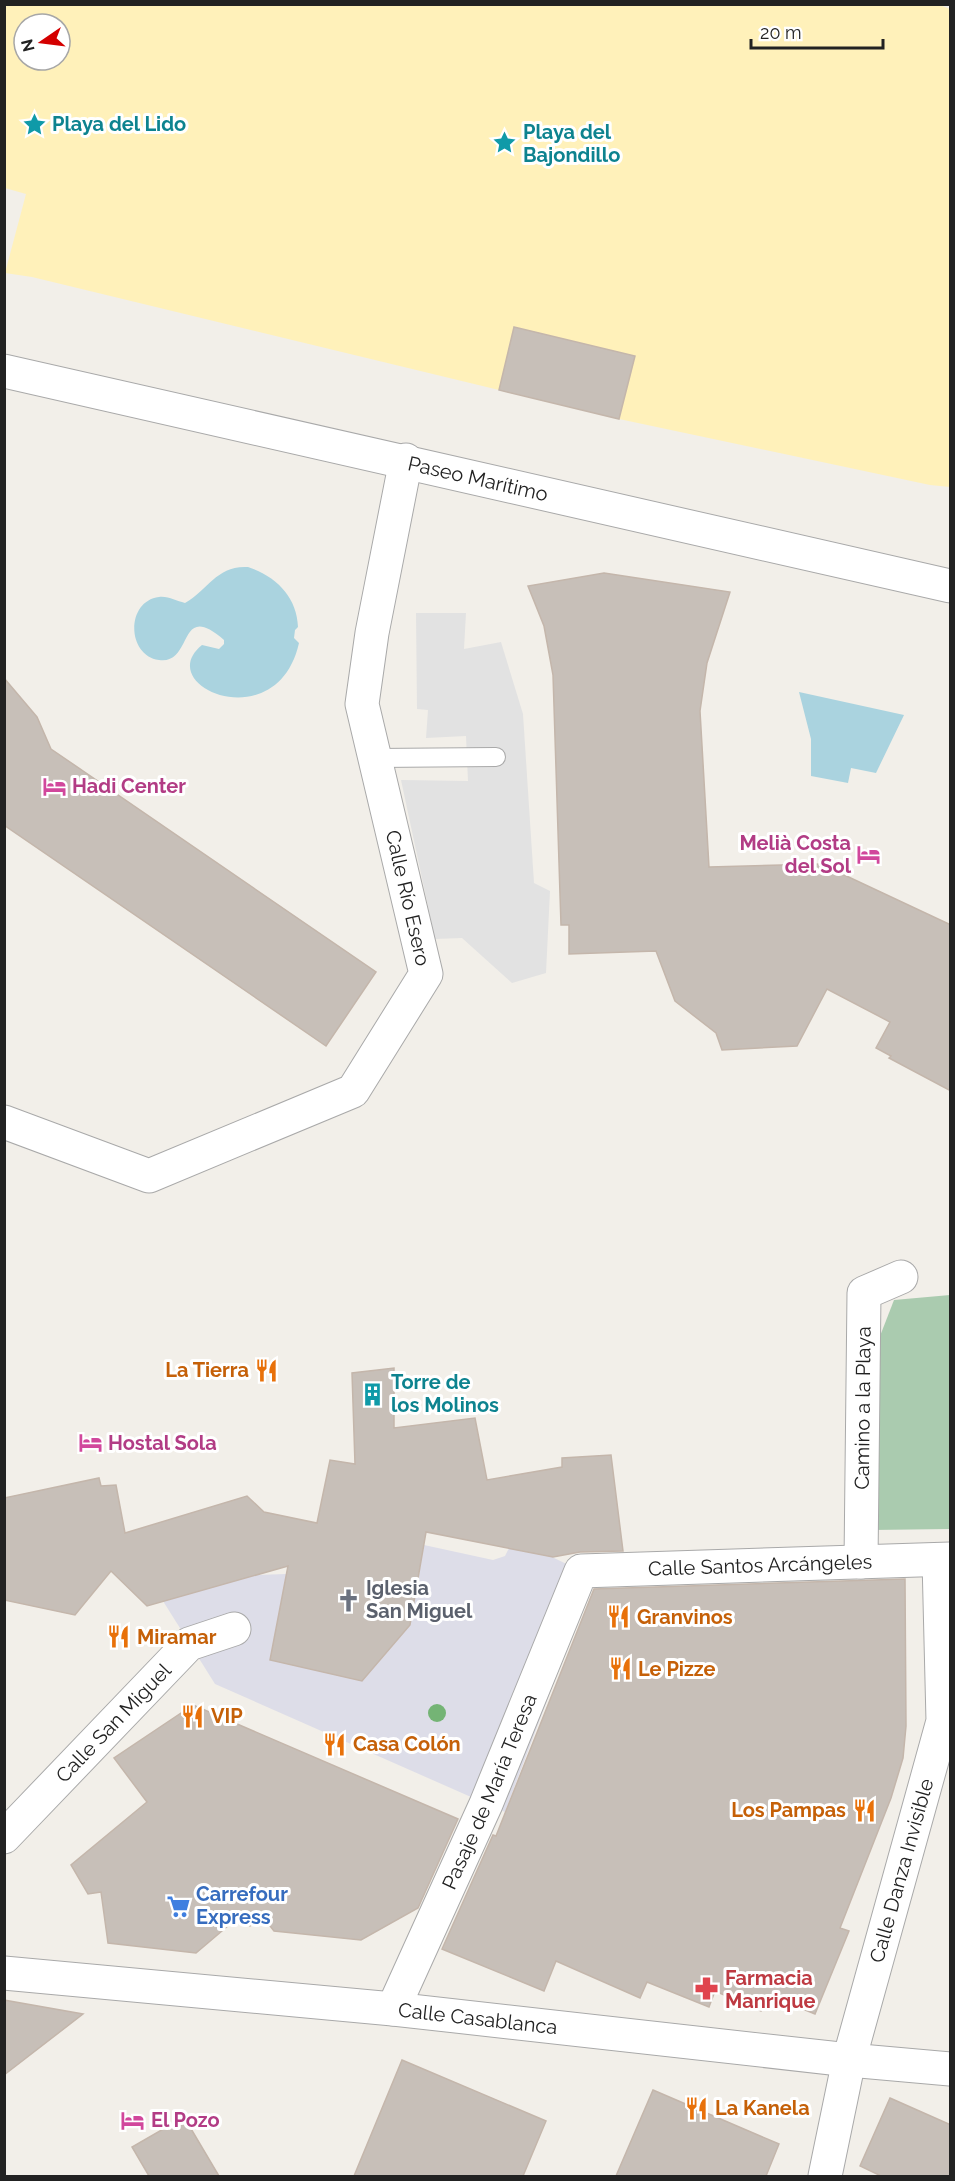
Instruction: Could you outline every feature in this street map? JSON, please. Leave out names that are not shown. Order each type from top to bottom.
[{"type":"street","name":"Paseo Marítimo","points":[[4,371],[406,460],[833,561],[951,586]]},
{"type":"street","name":"Calle Río Esero","points":[[4,1122],[149,1176],[353,1091],[426,974],[362,704],[372,633],[406,460]]},
{"type":"street","name":"Camino a la Playa","points":[[861,1562],[864,1293],[901,1277]]},
{"type":"street","name":"Calle Santos Arcángeles","points":[[581,1571],[945,1560]]},
{"type":"street","name":"Calle Danza Invisible","points":[[825,2176],[849,2060],[943,1721],[945,1560]]},
{"type":"street","name":"Pasaje de María Teresa","points":[[393,2009],[486,1804],[581,1571]]},
{"type":"street","name":"Calle San Miguel","points":[[4,1837],[189,1644],[234,1629]]},
{"type":"street","name":"Calle Casablanca","points":[[4,1973],[393,2009],[849,2060],[951,2069]]},
{"type":"lane","points":[[376,758],[496,757]]},
{"type":"sand","name":"Playa del Bajondillo","points":[[937,4],[950,9],[950,487],[930,485],[619,419],[634,356],[515,327],[499,390],[32,277],[5,273],[26,194],[5,188],[5,5]]},
{"type":"green space","points":[[950,1295],[950,1529],[872,1530],[875,1349],[894,1300]]},
{"type":"shaded area","points":[[416,613],[466,613],[464,649],[501,642],[523,714],[534,883],[550,891],[546,973],[512,983],[462,938],[435,939],[401,780],[468,781],[466,736],[426,738],[428,710],[417,709]]},
{"type":"shaded area","points":[[424,1545],[493,1560],[505,1556],[509,1548],[552,1557],[581,1571],[554,1682],[505,1812],[215,1684],[163,1601],[256,1575],[286,1574],[362,1681],[410,1625]]},
{"type":"water","points":[[248,567],[267,576],[283,589],[294,606],[297,616],[298,627],[294,638],[299,643],[286,673],[267,690],[245,697],[223,696],[204,688],[193,676],[191,661],[202,645],[219,649],[224,644],[224,640],[209,629],[199,627],[192,630],[177,653],[170,659],[159,660],[148,656],[140,649],[134,628],[140,608],[148,601],[163,597],[185,603],[228,570]]},
{"type":"water","points":[[799,692],[904,715],[876,773],[851,768],[848,783],[811,776],[811,739]]},
{"type":"building","points":[[514,327],[635,356],[619,419],[499,390]]},
{"type":"building","points":[[604,573],[730,592],[707,663],[700,711],[709,867],[821,864],[951,925],[951,1091],[889,1058],[891,1056],[876,1048],[890,1022],[827,989],[797,1046],[722,1050],[716,1033],[675,1001],[656,951],[569,954],[569,925],[561,925],[553,675],[544,626],[528,586]]},
{"type":"building","name":"Hadi Center","points":[[4,678],[37,717],[51,749],[376,972],[326,1046],[4,825]]},
{"type":"building","points":[[394,1368],[394,1428],[475,1418],[487,1480],[562,1467],[562,1458],[611,1455],[623,1551],[580,1552],[553,1557],[426,1532],[410,1625],[362,1681],[270,1660],[288,1566],[147,1606],[111,1571],[75,1615],[4,1600],[4,1498],[99,1478],[101,1486],[116,1485],[125,1533],[247,1496],[264,1512],[317,1523],[330,1460],[355,1464],[352,1373]]},
{"type":"building","points":[[905,1579],[906,1726],[903,1758],[891,1798],[840,1928],[849,1931],[815,2014],[768,1995],[761,2011],[715,1991],[709,2007],[647,1982],[640,1998],[556,1961],[544,1991],[442,1949],[493,1835],[496,1836],[594,1589]]},
{"type":"building","points":[[193,1705],[458,1819],[418,1908],[361,1940],[274,1931],[263,1917],[250,1926],[242,1914],[196,1953],[108,1943],[101,1892],[88,1894],[71,1865],[147,1802],[114,1758]]},
{"type":"building","points":[[4,2000],[83,2014],[4,2075]]},
{"type":"building","points":[[402,2060],[546,2121],[523,2176],[354,2176]]},
{"type":"building","points":[[653,2090],[779,2144],[766,2176],[616,2176]]},
{"type":"building","points":[[890,2098],[951,2125],[951,2176],[881,2176],[860,2166]]},
{"type":"building","points":[[184,2117],[219,2176],[149,2176],[132,2147]]},
{"type":"place","name":"Playa del Lido","points":[[34,124]]},
{"type":"place","name":"Playa del Bajondillo","points":[[505,143]]},
{"type":"place","name":"Hadi Center","points":[[54,786]]},
{"type":"place","name":"Melià Costa del Sol","points":[[869,854]]},
{"type":"place","name":"La Tierra","points":[[267,1370]]},
{"type":"place","name":"Torre de los Molinos","points":[[373,1394]]},
{"type":"place","name":"Hostal Sola","points":[[90,1443]]},
{"type":"place","name":"Iglesia San Miguel","points":[[348,1600]]},
{"type":"place","name":"Granvinos","points":[[619,1617]]},
{"type":"place","name":"Miramar","points":[[119,1637]]},
{"type":"place","name":"Le Pizze","points":[[620,1669]]},
{"type":"place","name":"VIP","points":[[193,1716]]},
{"type":"place","name":"Casa Colón","points":[[335,1744]]},
{"type":"place","name":"Los Pampas","points":[[864,1810]]},
{"type":"place","name":"Carrefour Express","points":[[178,1906]]},
{"type":"place","name":"Farmacia Manrique","points":[[707,1989]]},
{"type":"place","name":"La Kanela","points":[[697,2108]]},
{"type":"place","name":"El Pozo","points":[[133,2120]]}]
